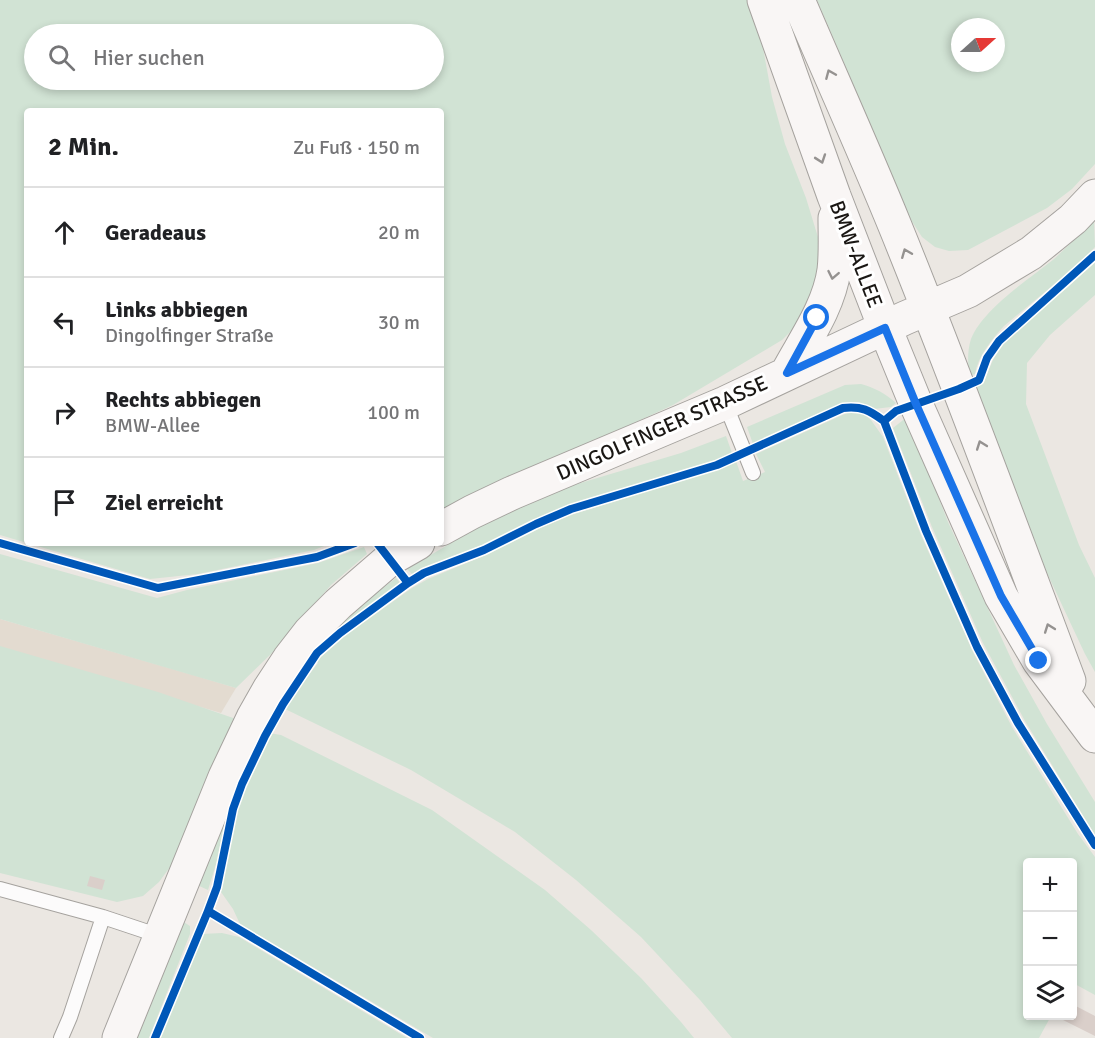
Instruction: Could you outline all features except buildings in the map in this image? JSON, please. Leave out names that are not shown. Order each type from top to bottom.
[{"type":"main road","name":"BMW-ALLEE","points":[[764,0],[834,195],[885,328],[1001,596],[1039,661],[1090,729]]},
{"type":"main road","name":"BMW-ALLEE","points":[[798,0],[894,223],[1090,729]]},
{"type":"main road","points":[[787,373],[829,291],[834,272],[836,249],[834,195]]},
{"type":"main road","name":"DINGOLFINGER STRASSE","points":[[444,528],[522,489],[725,403],[978,286],[1031,253],[1094,198]]},
{"type":"main road","name":"DINGOLFINGER STRASSE","points":[[120,1038],[225,777],[270,688],[310,632],[338,604],[390,559],[412,546]]},
{"type":"lane","points":[[725,403],[753,473]]},
{"type":"lane","points":[[0,890],[103,917],[160,936]]},
{"type":"lane","points":[[61,1038],[103,917]]},
{"type":"shaded area","points":[[0,619],[236,688],[221,713],[0,648]]},
{"type":"green space","points":[[0,0],[749,0],[761,37],[772,97],[785,144],[806,198],[821,247],[822,273],[794,328],[782,340],[673,405],[444,511],[444,108],[24,108],[24,542],[0,535]]},
{"type":"green space","points":[[817,0],[1095,0],[1095,164],[1072,189],[1047,208],[968,250],[949,251],[935,247],[922,237],[911,220]]},
{"type":"green space","points":[[1094,220],[1095,247],[1081,262],[1004,326],[982,354],[975,374],[969,376],[970,344],[977,328],[996,306],[1054,259]]},
{"type":"green space","points":[[1095,262],[1095,295],[1050,335],[1027,363],[1026,404],[1079,545],[1095,578],[1095,672],[1047,573],[975,387],[983,384],[1001,344]]},
{"type":"green space","points":[[861,384],[880,391],[896,403],[891,407],[874,409],[858,402],[843,404],[753,444],[747,427],[845,385]]},
{"type":"green space","points":[[857,412],[865,415],[883,437],[921,535],[973,652],[1012,727],[1078,834],[1095,857],[1095,995],[1077,985],[1077,858],[1023,858],[1023,1020],[1049,1020],[1039,1038],[732,1038],[641,937],[576,880],[515,832],[411,770],[283,708],[318,663],[316,661],[343,637],[428,579],[574,514],[719,469],[736,461],[743,481],[765,472],[756,454],[847,413]]},
{"type":"green space","points":[[907,417],[948,522],[1014,665],[1095,802],[1095,835],[1025,721],[983,643],[932,527],[893,428]]},
{"type":"green space","points":[[726,436],[732,453],[714,461],[569,506],[482,547],[413,575],[407,569],[495,517],[557,490],[681,453]]},
{"type":"green space","points":[[37,546],[324,546],[198,574],[150,579]]},
{"type":"green space","points":[[364,547],[367,554],[331,585],[272,653],[236,688],[0,619],[0,554],[157,598],[318,563]]},
{"type":"green space","points":[[396,578],[400,583],[327,639],[325,636]]},
{"type":"green space","points":[[0,646],[158,692],[236,719],[209,771],[173,863],[159,882],[143,896],[117,902],[0,873]]},
{"type":"green space","points":[[269,733],[281,735],[432,810],[545,890],[641,978],[694,1038],[433,1038],[240,924],[221,892],[239,805]]},
{"type":"green space","points":[[225,821],[217,861],[208,890],[195,884]]},
{"type":"green space","points":[[182,921],[190,926],[190,934],[149,1038],[136,1038]]},
{"type":"green space","points":[[222,933],[239,937],[407,1038],[160,1038],[202,934]]},
{"type":"cycle path","points":[[884,421],[896,411],[979,380],[987,358],[999,341],[1095,255]]},
{"type":"cycle path","points":[[379,546],[408,583],[424,573],[484,550],[571,509],[717,465],[843,408],[865,410],[884,421],[926,531],[977,647],[1018,723],[1095,845]]},
{"type":"cycle path","points":[[0,543],[158,588],[317,557],[347,546]]},
{"type":"cycle path","points":[[408,583],[340,633],[317,653],[283,704],[242,784],[233,809],[217,887],[208,911],[420,1038]]},
{"type":"cycle path","points":[[155,1038],[208,911]]},
{"type":"route","points":[[817,318],[787,373],[885,328],[1001,596],[1039,661]]}]
